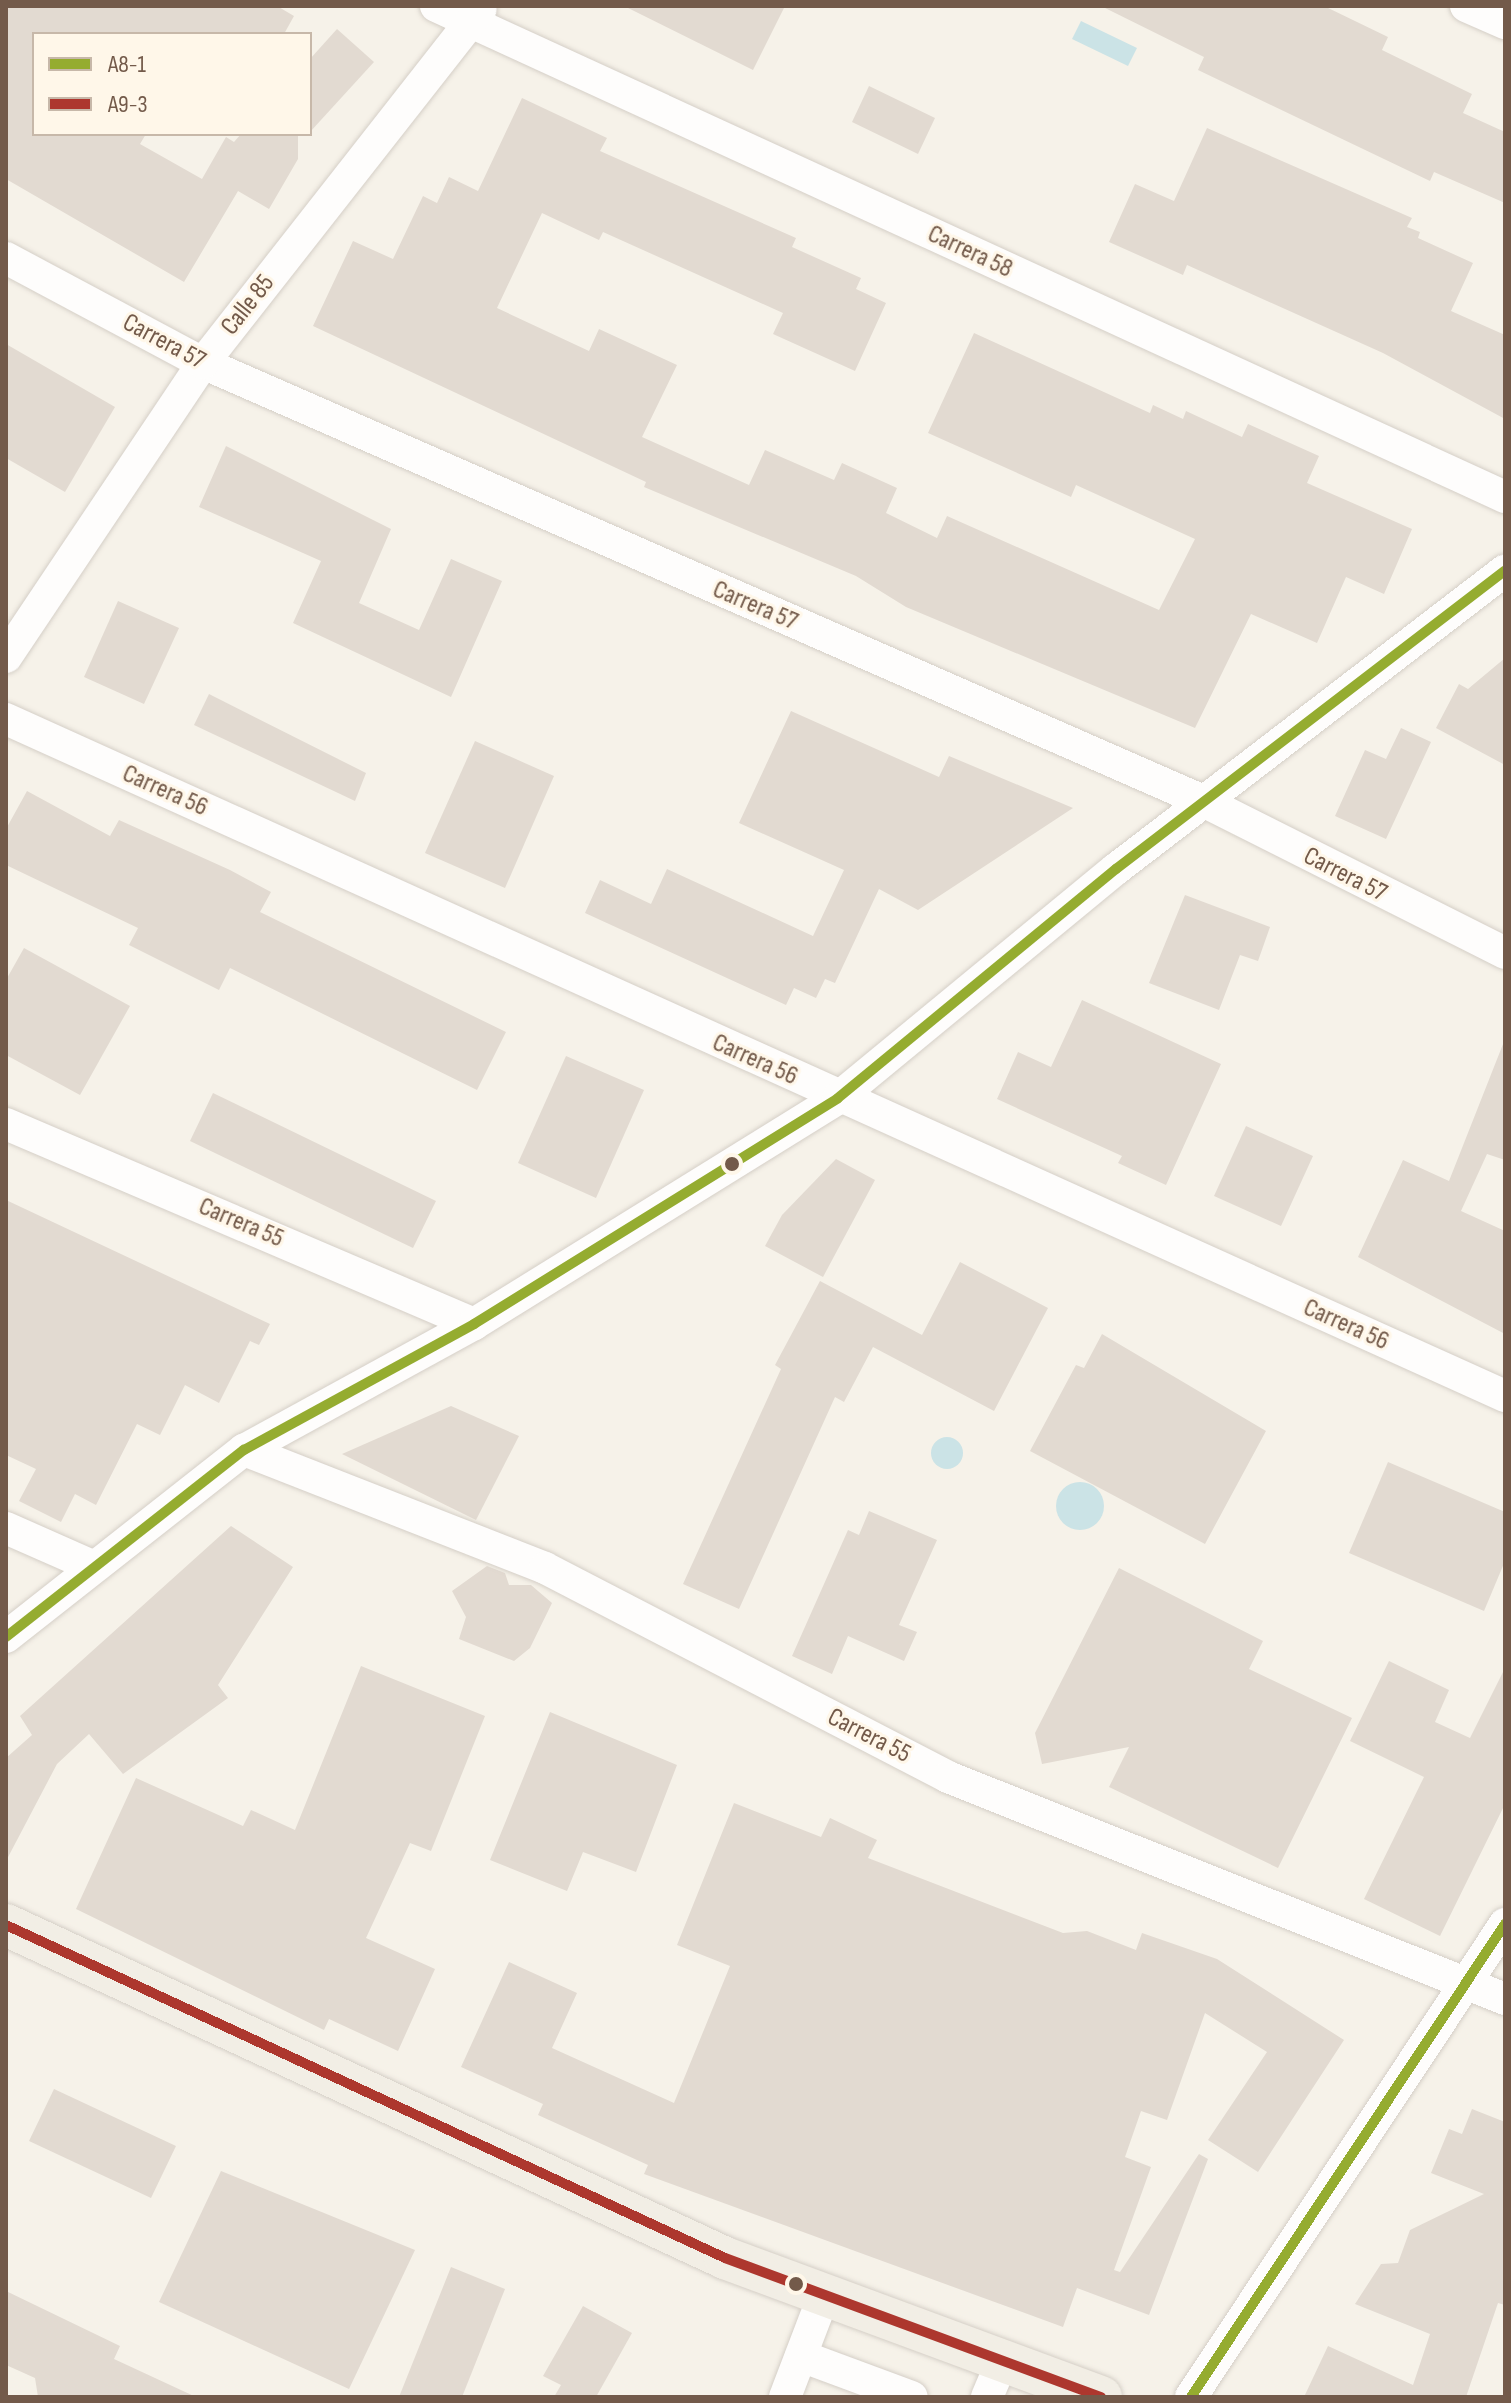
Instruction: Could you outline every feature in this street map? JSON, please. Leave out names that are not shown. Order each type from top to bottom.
[{"type":"main road","points":[[6,1925],[725,2258],[824,2295],[994,2379],[1101,2397]]},
{"type":"street","name":"Carrera 58","points":[[436,6],[477,14],[1505,497]]},
{"type":"street","points":[[1466,6],[1505,23]]},
{"type":"street","name":"Calle 85","points":[[6,657],[203,363],[477,14]]},
{"type":"street","name":"Carrera 57","points":[[6,258],[203,363],[1203,801],[1505,953]]},
{"type":"street","points":[[6,1637],[90,1565],[244,1450],[474,1324],[838,1098],[1203,801],[1505,571]]},
{"type":"street","name":"Carrera 56","points":[[6,719],[838,1098],[1505,1396]]},
{"type":"street","name":"Carrera 55","points":[[6,1124],[474,1324]]},
{"type":"street","name":"Carrera 55","points":[[244,1450],[545,1568],[948,1777],[1505,1999]]},
{"type":"street","points":[[6,1528],[90,1565]]},
{"type":"street","points":[[1191,2397],[1505,1924]]},
{"type":"street","points":[[785,2397],[824,2295]]},
{"type":"street","points":[[801,2356],[912,2397]]},
{"type":"water","points":[[1081,21],[1137,48],[1128,66],[1072,39]]},
{"type":"water","points":[[947,1437],[958,1442],[963,1453],[958,1464],[947,1469],[936,1464],[931,1453],[936,1442]]},
{"type":"water","points":[[1080,1482],[1097,1489],[1104,1506],[1097,1523],[1080,1530],[1063,1523],[1056,1506],[1063,1489]]},
{"type":"building","points":[[6,6],[277,6],[294,16],[285,32],[32,32],[32,136],[145,136],[140,144],[202,179],[226,137],[234,142],[239,136],[298,136],[298,159],[269,209],[238,191],[184,282],[6,179]]},
{"type":"building","points":[[624,6],[785,6],[753,70]]},
{"type":"building","points":[[1101,6],[1324,6],[1388,37],[1382,50],[1472,94],[1463,113],[1505,132],[1505,203],[1434,172],[1430,181],[1198,70],[1204,57]]},
{"type":"building","points":[[337,29],[374,62],[312,130],[312,57]]},
{"type":"building","points":[[869,86],[935,118],[918,154],[852,122]]},
{"type":"building","points":[[522,98],[607,138],[600,151],[796,238],[792,247],[861,278],[856,289],[886,303],[855,371],[773,334],[783,313],[603,232],[599,240],[542,213],[497,308],[589,351],[599,329],[677,365],[642,437],[749,485],[765,450],[834,480],[842,463],[897,488],[886,513],[937,538],[947,516],[1159,610],[1195,539],[1076,485],[1071,497],[928,433],[974,333],[1150,413],[1153,405],[1183,419],[1186,411],[1242,437],[1248,424],[1319,456],[1307,483],[1412,529],[1384,594],[1346,577],[1317,643],[1251,614],[1195,728],[906,607],[856,576],[644,487],[646,482],[313,326],[353,241],[393,259],[423,196],[437,203],[449,177],[478,191]]},
{"type":"building","points":[[1207,128],[1412,218],[1407,227],[1420,232],[1418,238],[1473,263],[1451,311],[1505,335],[1505,419],[1383,353],[1187,265],[1183,275],[1109,242],[1135,184],[1174,201]]},
{"type":"building","points":[[6,344],[115,407],[65,492],[6,458]]},
{"type":"building","points":[[226,446],[391,529],[359,603],[419,630],[451,559],[502,581],[451,697],[293,623],[321,561],[199,507]]},
{"type":"building","points":[[118,601],[179,628],[144,704],[84,677]]},
{"type":"building","points":[[1505,658],[1505,765],[1436,728],[1459,684],[1468,689]]},
{"type":"building","points":[[209,694],[366,773],[355,801],[194,725]]},
{"type":"building","points":[[791,711],[939,777],[949,756],[1073,808],[918,910],[879,889],[835,983],[825,979],[816,998],[794,988],[786,1005],[585,913],[600,880],[651,904],[667,869],[813,936],[844,870],[739,823]]},
{"type":"building","points":[[1401,728],[1431,742],[1386,839],[1335,816],[1365,750],[1386,759]]},
{"type":"building","points":[[475,741],[554,776],[505,888],[425,853]]},
{"type":"building","points":[[27,791],[110,836],[119,820],[230,870],[271,892],[260,912],[506,1032],[477,1090],[230,968],[219,990],[129,945],[138,928],[6,865],[6,829]]},
{"type":"building","points":[[1185,895],[1270,927],[1258,961],[1240,955],[1219,1010],[1149,983]]},
{"type":"building","points":[[24,948],[130,1006],[80,1095],[6,1055],[6,980]]},
{"type":"building","points":[[1082,1000],[1221,1064],[1166,1185],[1118,1163],[1122,1156],[997,1099],[1018,1052],[1051,1067]]},
{"type":"building","points":[[1505,1039],[1505,1160],[1487,1154],[1461,1211],[1505,1231],[1505,1334],[1358,1257],[1403,1160],[1449,1181]]},
{"type":"building","points":[[566,1056],[644,1090],[596,1198],[518,1163]]},
{"type":"building","points":[[213,1093],[436,1201],[413,1248],[190,1141]]},
{"type":"building","points":[[1246,1126],[1313,1156],[1281,1226],[1214,1196]]},
{"type":"building","points":[[836,1159],[875,1180],[823,1277],[765,1246],[782,1215]]},
{"type":"building","points":[[6,1200],[270,1324],[259,1345],[250,1341],[219,1403],[185,1385],[160,1435],[137,1424],[96,1505],[75,1494],[61,1522],[19,1501],[36,1469],[6,1455]]},
{"type":"building","points":[[960,1262],[1048,1308],[994,1411],[873,1347],[844,1402],[835,1397],[739,1609],[683,1584],[781,1369],[775,1365],[820,1281],[922,1335]]},
{"type":"building","points":[[1102,1334],[1266,1431],[1205,1544],[1030,1451],[1076,1365],[1084,1368]]},
{"type":"building","points":[[451,1406],[519,1436],[476,1520],[342,1454]]},
{"type":"building","points":[[1388,1462],[1505,1512],[1505,1561],[1484,1611],[1349,1553]]},
{"type":"building","points":[[869,1511],[937,1540],[899,1625],[917,1632],[904,1661],[848,1636],[832,1674],[792,1656],[848,1530],[859,1535]]},
{"type":"building","points":[[231,1526],[293,1567],[218,1685],[228,1698],[123,1774],[89,1734],[57,1764],[6,1861],[6,1758],[32,1735],[20,1716]]},
{"type":"building","points":[[487,1566],[505,1573],[509,1585],[531,1585],[552,1603],[530,1648],[514,1661],[459,1639],[466,1617],[452,1591]]},
{"type":"building","points":[[1119,1568],[1263,1641],[1249,1669],[1352,1718],[1278,1868],[1109,1787],[1129,1747],[1042,1764],[1035,1733]]},
{"type":"building","points":[[1389,1661],[1449,1690],[1435,1722],[1470,1738],[1505,1668],[1505,1804],[1440,1936],[1364,1899],[1424,1777],[1350,1741]]},
{"type":"building","points":[[361,1666],[485,1716],[431,1851],[410,1843],[366,1938],[435,1969],[398,2051],[329,2019],[324,2030],[76,1909],[136,1778],[243,1826],[251,1810],[295,1830]]},
{"type":"building","points":[[550,1712],[677,1765],[636,1872],[583,1852],[567,1891],[490,1860]]},
{"type":"building","points":[[734,1803],[821,1837],[830,1818],[877,1840],[868,1858],[1063,1933],[1087,1931],[1136,1950],[1142,1933],[1217,1959],[1344,2040],[1258,2172],[1208,2140],[1267,2052],[1205,2013],[1167,2120],[1141,2111],[1125,2157],[1151,2167],[1114,2270],[1120,2272],[1199,2154],[1208,2159],[1149,2315],[1077,2288],[1063,2327],[644,2174],[648,2165],[538,2115],[543,2104],[461,2067],[509,1962],[577,1993],[552,2048],[674,2103],[730,1966],[677,1945]]},
{"type":"building","points":[[54,2089],[176,2146],[151,2198],[29,2141]]},
{"type":"building","points":[[1472,2109],[1505,2122],[1505,2305],[1498,2303],[1466,2397],[1304,2397],[1328,2346],[1413,2385],[1430,2334],[1355,2304],[1381,2264],[1398,2263],[1410,2230],[1484,2194],[1431,2173],[1449,2129],[1462,2134]]},
{"type":"building","points":[[221,2171],[415,2250],[349,2389],[159,2302]]},
{"type":"building","points":[[451,2267],[505,2289],[462,2397],[399,2397]]},
{"type":"building","points":[[6,2291],[120,2346],[114,2359],[196,2397],[38,2397],[35,2378],[6,2365]]},
{"type":"building","points":[[583,2306],[632,2333],[596,2397],[554,2397],[561,2385],[543,2376]]},
{"type":"transit line","name":"A8-1","points":[[6,1637],[244,1450],[474,1324],[838,1098],[1116,869],[1505,571]]},
{"type":"transit line","name":"A8-1","points":[[1191,2397],[1505,1924]]},
{"type":"transit line","name":"A9-3","points":[[6,1925],[725,2258],[1101,2397]]}]
